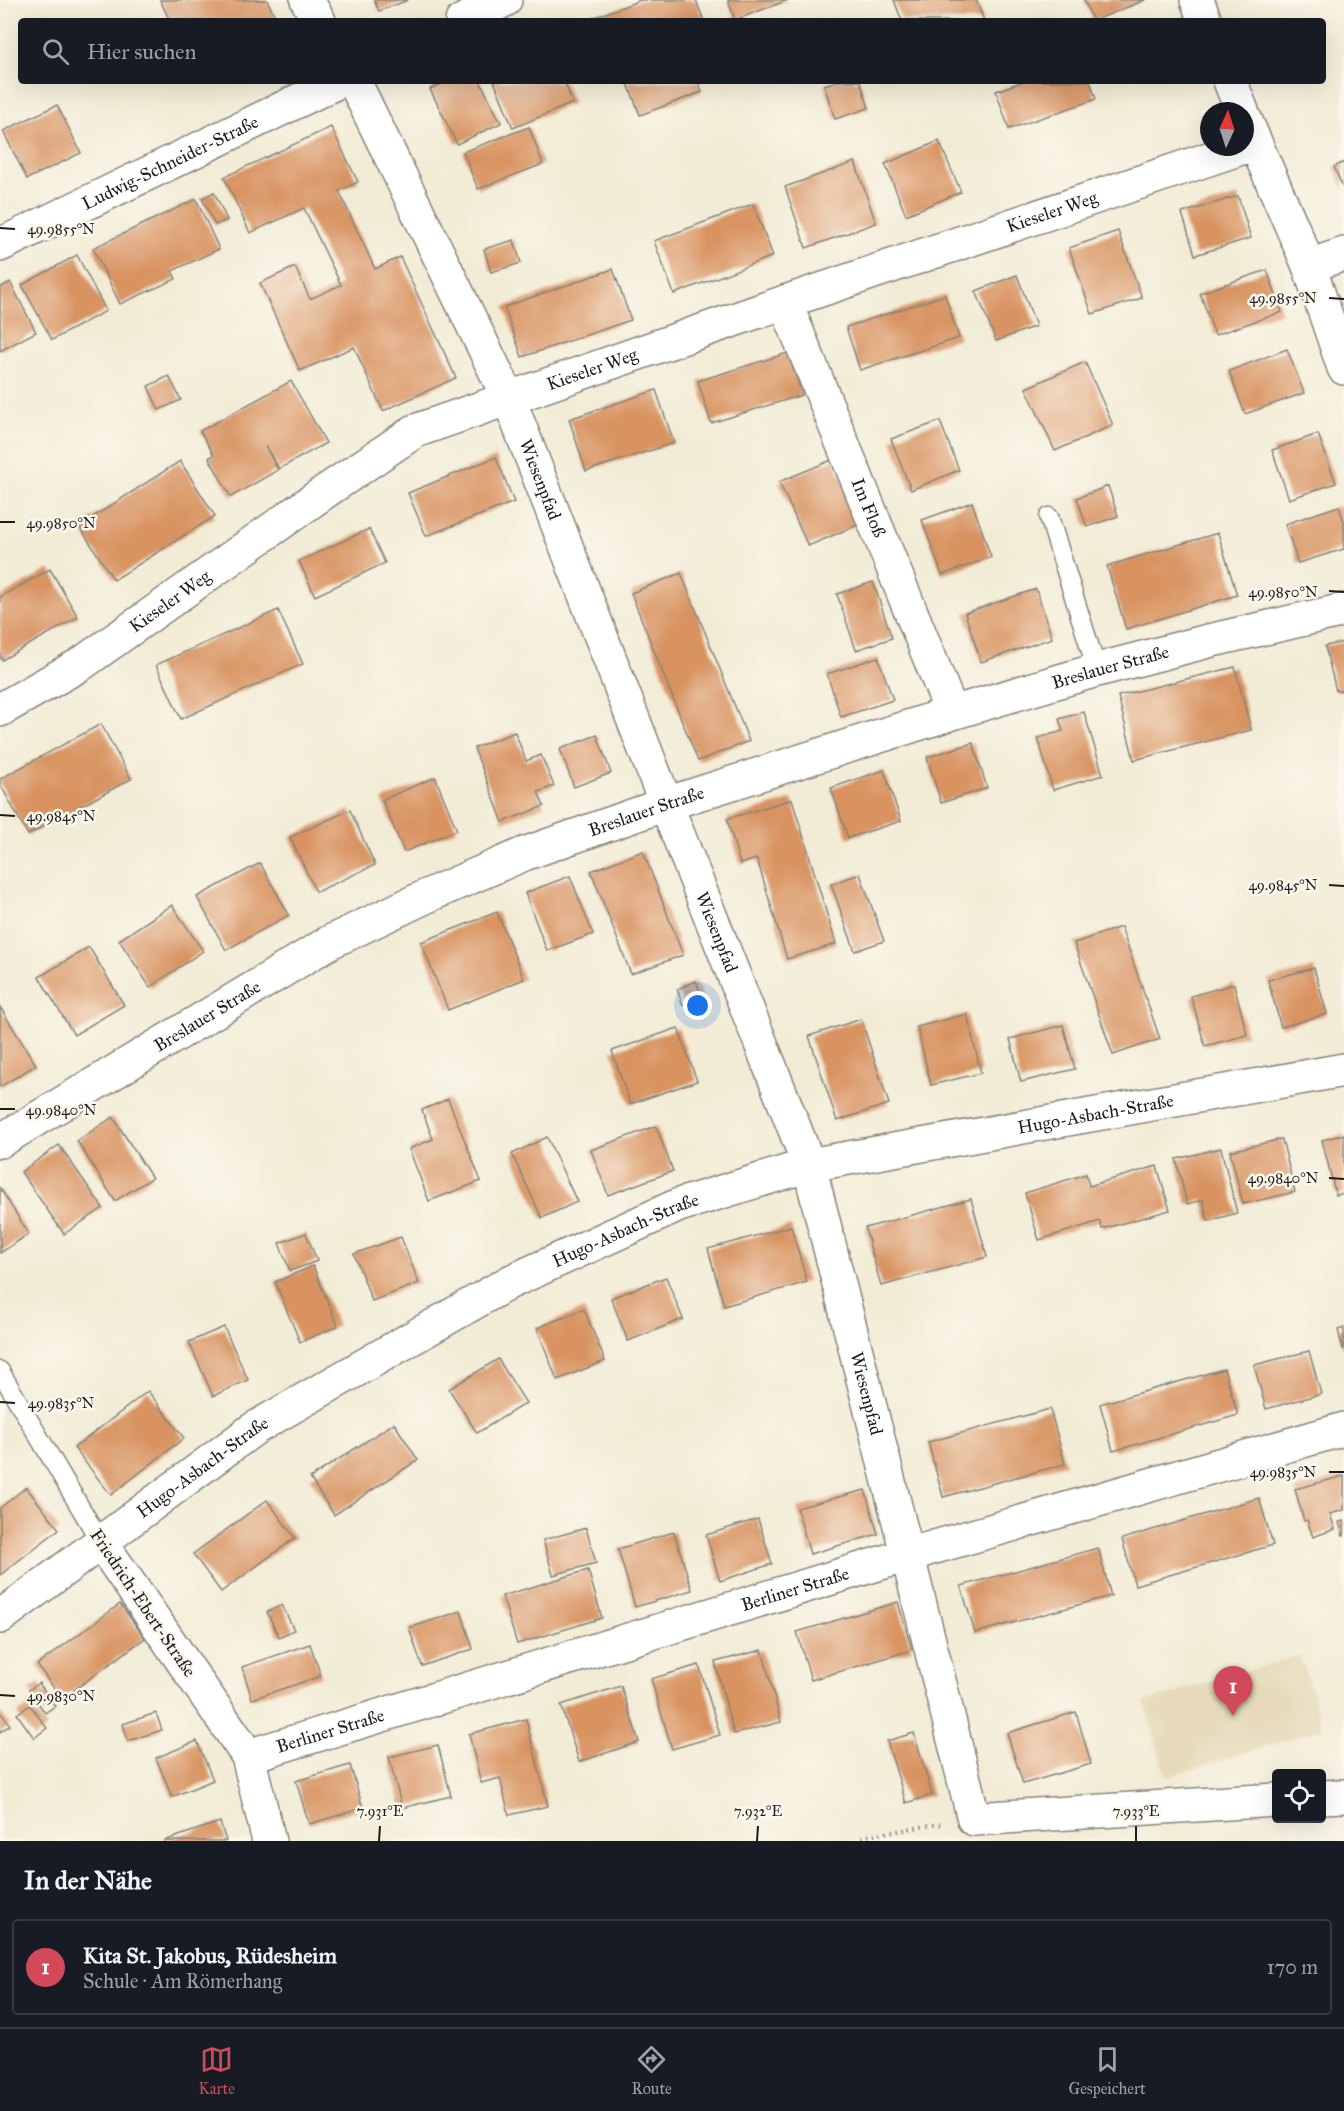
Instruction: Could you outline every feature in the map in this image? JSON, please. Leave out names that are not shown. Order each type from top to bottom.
[{"type":"street","points":[[307,0],[317,18]]},
{"type":"street","points":[[468,18],[505,0]]},
{"type":"street","points":[[1197,0],[1204,18]]},
{"type":"street","name":"Ludwig-Schneider-Straße","points":[[0,245],[333,84]]},
{"type":"street","name":"Wiesenpfad","points":[[355,84],[509,399],[809,1165],[974,1819]]},
{"type":"street","points":[[1231,84],[1238,102]]},
{"type":"street","points":[[1254,153],[1309,266],[1344,368]]},
{"type":"street","name":"Kieseler Weg","points":[[0,710],[81,664],[415,431],[1200,156]]},
{"type":"street","points":[[1309,266],[1344,254]]},
{"type":"street","name":"Im Floß","points":[[785,302],[952,713]]},
{"type":"street","name":"Breslauer Straße","points":[[0,1141],[330,942],[427,896],[524,854],[666,804],[952,713],[1097,670],[1208,641],[1344,610]]},
{"type":"street","name":"Hugo-Asbach-Straße","points":[[0,1617],[255,1428],[510,1282],[679,1205],[809,1165],[1344,1071]]},
{"type":"street","name":"Berliner Straße","points":[[248,1756],[907,1555],[1344,1429]]},
{"type":"street","name":"Friedrich-Ebert-Straße","points":[[100,1541],[248,1756],[269,1841]]},
{"type":"street","points":[[1326,1797],[1344,1796]]},
{"type":"street","points":[[974,1819],[1272,1800]]},
{"type":"lane","points":[[1049,517],[1097,670]]},
{"type":"lane","name":"Friedrich-Ebert-Straße","points":[[0,1371],[100,1541]]},
{"type":"path","points":[[860,1841],[860,1837],[974,1819]]},
{"type":"shaded area","points":[[1300,1655],[1323,1729],[1166,1777],[1144,1702]]},
{"type":"building","points":[[160,0],[267,0],[276,18],[169,18]]},
{"type":"building","points":[[374,0],[408,0],[379,11]]},
{"type":"building","points":[[641,0],[696,0],[703,18],[592,18]]},
{"type":"building","points":[[728,0],[788,0],[740,18],[734,18]]},
{"type":"building","points":[[894,0],[976,0],[983,18],[901,18]]},
{"type":"building","points":[[1084,0],[1145,0],[1100,18],[1092,18]]},
{"type":"building","points":[[441,84],[482,84],[501,123],[457,144],[430,89]]},
{"type":"building","points":[[495,84],[565,84],[573,103],[513,128]]},
{"type":"building","points":[[628,84],[699,84],[702,92],[640,115]]},
{"type":"building","points":[[861,84],[869,108],[835,119],[824,85]]},
{"type":"building","points":[[1016,84],[1091,84],[1096,99],[1009,129],[996,91]]},
{"type":"building","points":[[57,105],[81,153],[27,179],[3,131]]},
{"type":"building","points":[[331,127],[358,182],[339,191],[375,269],[400,257],[456,378],[383,411],[354,347],[300,371],[260,283],[295,267],[310,299],[341,285],[304,208],[250,233],[224,177]]},
{"type":"building","points":[[529,127],[543,164],[478,189],[463,152]]},
{"type":"building","points":[[939,141],[961,192],[906,215],[885,164]]},
{"type":"building","points":[[855,162],[876,223],[806,248],[785,187]]},
{"type":"building","points":[[1344,162],[1344,190],[1334,167]]},
{"type":"building","points":[[214,192],[227,220],[215,225],[202,198]]},
{"type":"building","points":[[1238,196],[1251,238],[1195,255],[1182,213]]},
{"type":"building","points":[[196,199],[219,249],[172,271],[176,279],[120,304],[93,248]]},
{"type":"building","points":[[753,204],[773,256],[674,294],[654,241]]},
{"type":"building","points":[[1118,231],[1142,298],[1092,314],[1069,248]]},
{"type":"building","points":[[514,240],[521,263],[491,272],[484,249]]},
{"type":"building","points":[[77,255],[106,311],[52,340],[22,285]]},
{"type":"building","points":[[613,269],[631,320],[522,357],[504,307]]},
{"type":"building","points":[[1267,270],[1282,312],[1215,335],[1200,293]]},
{"type":"building","points":[[1017,275],[1036,326],[996,341],[976,291]]},
{"type":"building","points":[[10,282],[36,332],[0,351],[0,288]]},
{"type":"building","points":[[945,295],[959,338],[860,370],[846,327]]},
{"type":"building","points":[[1287,349],[1304,393],[1245,414],[1229,371]]},
{"type":"building","points":[[788,353],[802,395],[711,423],[698,381]]},
{"type":"building","points":[[1085,362],[1113,425],[1055,451],[1026,388]]},
{"type":"building","points":[[169,376],[181,400],[159,410],[148,386]]},
{"type":"building","points":[[291,381],[326,443],[279,469],[265,446],[278,470],[231,497],[209,458],[214,455],[200,431]]},
{"type":"building","points":[[656,390],[674,443],[586,471],[569,419]]},
{"type":"building","points":[[940,421],[959,470],[911,490],[891,439]]},
{"type":"building","points":[[1318,434],[1336,483],[1289,499],[1272,450]]},
{"type":"building","points":[[496,457],[514,502],[426,536],[408,493]]},
{"type":"building","points":[[834,459],[862,523],[808,546],[779,482]]},
{"type":"building","points":[[180,461],[215,516],[114,580],[79,526]]},
{"type":"building","points":[[1108,486],[1118,516],[1087,527],[1077,498]]},
{"type":"building","points":[[972,502],[991,557],[942,575],[922,520]]},
{"type":"building","points":[[1339,506],[1344,522],[1344,549],[1298,563],[1285,524]]},
{"type":"building","points":[[369,529],[385,563],[315,596],[299,561]]},
{"type":"building","points":[[1218,533],[1237,595],[1126,629],[1107,566]]},
{"type":"building","points":[[50,569],[78,617],[2,660],[0,656],[0,597]]},
{"type":"building","points":[[681,573],[749,741],[698,761],[631,593]]},
{"type":"building","points":[[873,582],[892,638],[856,650],[837,594]]},
{"type":"building","points":[[1036,589],[1052,638],[981,662],[965,613]]},
{"type":"building","points":[[278,610],[303,664],[181,719],[156,665]]},
{"type":"building","points":[[1344,642],[1344,690],[1336,691],[1325,646]]},
{"type":"building","points":[[878,657],[893,700],[841,717],[827,674]]},
{"type":"building","points":[[1235,667],[1251,730],[1134,760],[1118,696]]},
{"type":"building","points":[[1084,712],[1103,775],[1053,790],[1038,738],[1063,731],[1059,719]]},
{"type":"building","points":[[101,724],[131,779],[28,835],[0,784],[0,779]]},
{"type":"building","points":[[515,732],[526,761],[541,755],[554,786],[538,792],[544,806],[503,822],[474,748]]},
{"type":"building","points":[[597,735],[611,773],[574,787],[560,749]]},
{"type":"building","points":[[973,743],[987,788],[941,803],[927,757]]},
{"type":"building","points":[[884,770],[901,821],[848,838],[831,788]]},
{"type":"building","points":[[435,777],[457,830],[404,852],[382,800]]},
{"type":"building","points":[[792,799],[836,944],[787,959],[757,859],[740,864],[727,819]]},
{"type":"building","points":[[350,810],[375,865],[316,892],[290,837]]},
{"type":"building","points":[[643,851],[683,955],[631,974],[591,871]]},
{"type":"building","points":[[260,863],[289,915],[226,950],[197,897]]},
{"type":"building","points":[[860,874],[884,941],[855,951],[831,884]]},
{"type":"building","points":[[570,876],[593,934],[547,951],[525,893]]},
{"type":"building","points":[[172,905],[203,951],[150,987],[119,940]]},
{"type":"building","points":[[497,912],[524,979],[448,1010],[421,942]]},
{"type":"building","points":[[1121,927],[1160,1039],[1113,1055],[1074,943]]},
{"type":"building","points":[[89,947],[124,1005],[74,1035],[39,977]]},
{"type":"building","points":[[1314,968],[1327,1014],[1281,1027],[1268,980]]},
{"type":"building","points":[[696,981],[702,997],[683,1005],[677,989]]},
{"type":"building","points":[[1234,984],[1247,1035],[1205,1046],[1191,996]]},
{"type":"building","points":[[0,1007],[36,1065],[0,1087]]},
{"type":"building","points":[[967,1014],[981,1073],[931,1085],[917,1027]]},
{"type":"building","points":[[861,1019],[889,1104],[837,1121],[809,1036]]},
{"type":"building","points":[[1063,1025],[1075,1069],[1021,1082],[1010,1039]]},
{"type":"building","points":[[678,1028],[697,1081],[630,1104],[612,1051]]},
{"type":"building","points":[[448,1099],[481,1181],[429,1201],[409,1149],[433,1139],[422,1110]]},
{"type":"building","points":[[113,1117],[152,1178],[115,1201],[77,1141]]},
{"type":"building","points":[[656,1126],[673,1171],[608,1195],[591,1150]]},
{"type":"building","points":[[1344,1134],[1344,1193],[1336,1195],[1322,1140]]},
{"type":"building","points":[[547,1137],[577,1202],[542,1218],[512,1154]]},
{"type":"building","points":[[1282,1139],[1295,1192],[1243,1204],[1230,1151]]},
{"type":"building","points":[[59,1145],[103,1208],[64,1234],[21,1172]]},
{"type":"building","points":[[1221,1148],[1237,1213],[1208,1221],[1203,1200],[1187,1204],[1176,1159]]},
{"type":"building","points":[[1157,1166],[1170,1210],[1102,1229],[1100,1221],[1039,1240],[1025,1193],[1086,1174],[1089,1186]]},
{"type":"building","points":[[0,1188],[29,1234],[0,1253]]},
{"type":"building","points":[[971,1199],[987,1257],[881,1286],[865,1228]]},
{"type":"building","points":[[791,1226],[807,1282],[724,1306],[708,1249]]},
{"type":"building","points":[[306,1233],[317,1261],[290,1271],[279,1243]]},
{"type":"building","points":[[401,1237],[419,1283],[372,1301],[354,1254]]},
{"type":"building","points":[[313,1266],[338,1326],[300,1342],[275,1282]]},
{"type":"building","points":[[666,1277],[683,1319],[628,1341],[611,1298]]},
{"type":"building","points":[[584,1309],[605,1361],[557,1380],[537,1328]]},
{"type":"building","points":[[224,1327],[248,1380],[213,1396],[189,1342]]},
{"type":"building","points":[[1344,1328],[1344,1349],[1343,1349],[1338,1330]]},
{"type":"building","points":[[1309,1351],[1321,1394],[1266,1409],[1254,1365]]},
{"type":"building","points":[[498,1359],[526,1403],[477,1433],[449,1389]]},
{"type":"building","points":[[1224,1369],[1238,1415],[1113,1451],[1100,1404]]},
{"type":"building","points":[[148,1391],[184,1438],[111,1495],[74,1448]]},
{"type":"building","points":[[1050,1409],[1065,1464],[943,1497],[928,1442]]},
{"type":"building","points":[[394,1423],[418,1460],[334,1515],[310,1478]]},
{"type":"building","points":[[1344,1476],[1344,1510],[1330,1514],[1335,1529],[1313,1537],[1307,1520],[1304,1521],[1295,1489]]},
{"type":"building","points":[[26,1487],[59,1529],[0,1575],[0,1508]]},
{"type":"building","points":[[865,1490],[878,1534],[810,1554],[797,1508]]},
{"type":"building","points":[[1259,1498],[1273,1545],[1135,1585],[1122,1539]]},
{"type":"building","points":[[267,1500],[295,1538],[221,1592],[193,1554]]},
{"type":"building","points":[[758,1519],[772,1564],[720,1581],[706,1535]]},
{"type":"building","points":[[1344,1521],[1344,1536],[1343,1536],[1339,1522]]},
{"type":"building","points":[[586,1528],[596,1563],[553,1575],[543,1540]]},
{"type":"building","points":[[674,1532],[692,1590],[635,1607],[618,1549]]},
{"type":"building","points":[[1098,1548],[1111,1596],[975,1633],[961,1586]]},
{"type":"building","points":[[588,1570],[602,1618],[517,1644],[502,1596]]},
{"type":"building","points":[[898,1602],[912,1650],[811,1680],[797,1632]]},
{"type":"building","points":[[120,1604],[145,1638],[62,1699],[37,1665]]},
{"type":"building","points":[[282,1605],[294,1630],[279,1637],[267,1612]]},
{"type":"building","points":[[461,1611],[473,1649],[422,1666],[409,1628]]},
{"type":"building","points":[[310,1644],[321,1676],[252,1699],[242,1667]]},
{"type":"building","points":[[762,1650],[781,1722],[734,1734],[715,1662]]},
{"type":"building","points":[[699,1665],[720,1735],[672,1749],[651,1679]]},
{"type":"building","points":[[39,1683],[55,1706],[45,1713],[29,1690]]},
{"type":"building","points":[[621,1686],[639,1742],[579,1762],[561,1705]]},
{"type":"building","points":[[30,1705],[47,1728],[34,1738],[17,1714]]},
{"type":"building","points":[[0,1711],[10,1725],[0,1732]]},
{"type":"building","points":[[1076,1712],[1091,1764],[1023,1784],[1007,1733]]},
{"type":"building","points":[[156,1713],[162,1730],[128,1741],[123,1724]]},
{"type":"building","points":[[526,1719],[548,1806],[509,1815],[500,1778],[481,1783],[469,1734]]},
{"type":"building","points":[[914,1733],[932,1795],[906,1803],[887,1741]]},
{"type":"building","points":[[197,1741],[213,1780],[172,1797],[156,1758]]},
{"type":"building","points":[[438,1745],[451,1796],[402,1808],[389,1757]]},
{"type":"building","points":[[350,1765],[363,1808],[309,1824],[296,1781]]},
{"type":"building","points":[[220,1822],[226,1841],[164,1841]]},
{"type":"place","name":"Kita St. Jakobus, Rüdesheim","points":[[1233,1716]]}]
